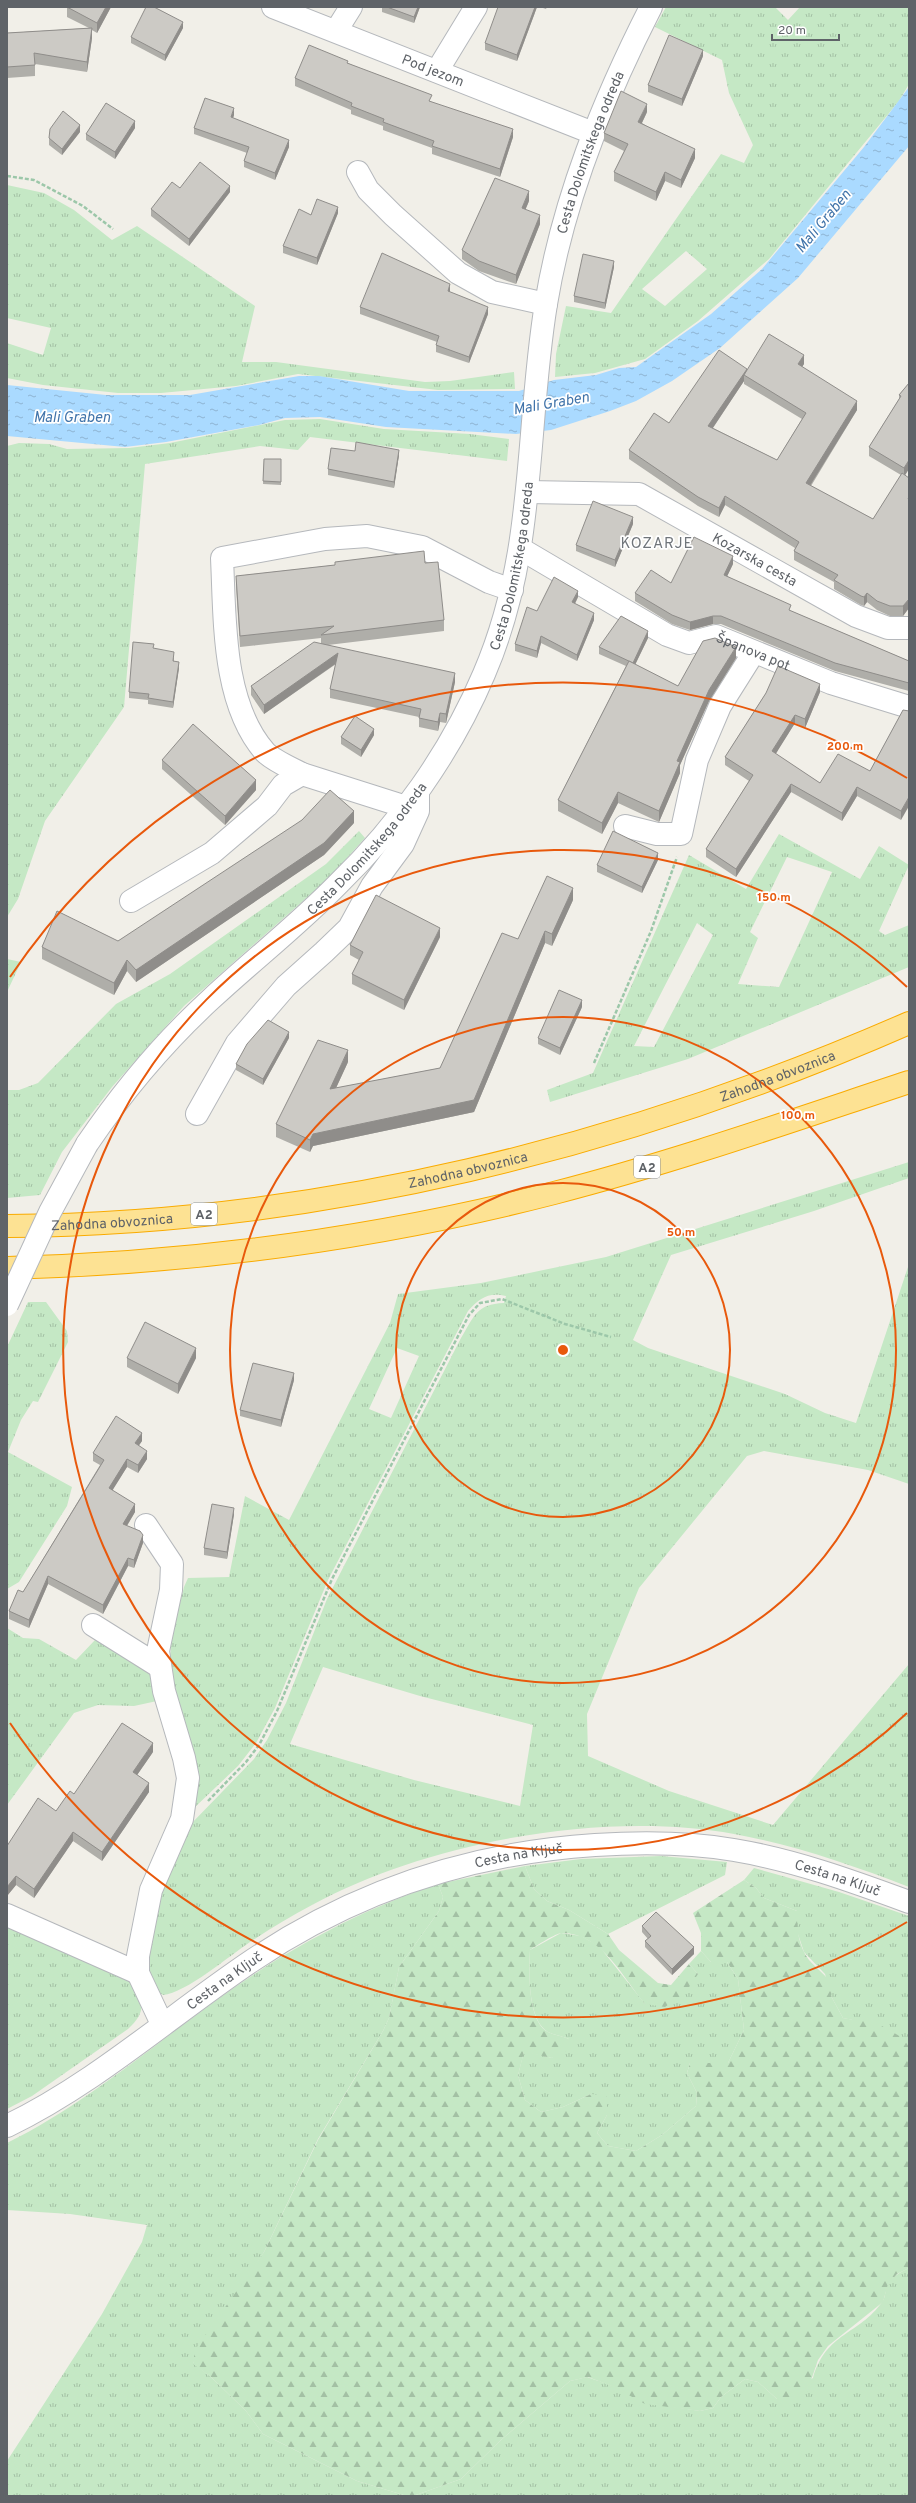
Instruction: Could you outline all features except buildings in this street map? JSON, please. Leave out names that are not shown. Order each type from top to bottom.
[{"type":"highway","name":"Zahodna obvoznica","points":[[7,1226],[102,1223],[222,1212],[347,1194],[457,1173],[574,1144],[689,1109],[803,1067],[909,1023]]},
{"type":"highway","name":"A2","points":[[7,1268],[81,1266],[200,1256],[320,1241],[437,1220],[554,1193],[669,1160],[909,1082]]},
{"type":"street","name":"Pod jezom","points":[[273,7],[593,133]]},
{"type":"street","points":[[336,31],[351,7]]},
{"type":"street","points":[[437,71],[476,7]]},
{"type":"street","name":"Cesta Dolomitskega odreda","points":[[7,1305],[50,1212],[87,1144],[117,1101],[164,1046],[210,1000],[341,882],[412,798],[440,759],[472,701],[486,671],[512,590],[521,548],[528,492],[539,358],[546,304],[561,233],[593,133],[614,82],[651,7]]},
{"type":"street","points":[[358,172],[368,190],[393,215],[458,273],[492,292],[546,304]]},
{"type":"street","name":"Kozarska cesta","points":[[528,492],[640,494],[856,616],[888,628],[909,628]]},
{"type":"street","points":[[197,1114],[237,1043],[286,986],[349,928],[372,886],[403,844],[418,811],[412,798],[302,774],[266,753],[243,719],[226,641],[222,558],[325,539],[367,536],[422,547],[489,582],[512,590]]},
{"type":"street","name":"Španova pot","points":[[521,548],[667,635],[689,643],[716,636],[830,683],[909,707]]},
{"type":"street","points":[[625,826],[657,834],[681,834],[697,760],[720,706],[754,652]]},
{"type":"street","points":[[131,901],[212,853],[267,806],[283,785],[302,774]]},
{"type":"street","points":[[146,1525],[172,1564],[171,1590],[158,1651],[164,1691],[184,1758],[188,1778],[182,1819],[151,1890],[138,1956],[138,1973],[162,2024]]},
{"type":"street","points":[[93,1625],[160,1667]]},
{"type":"street","name":"Cesta na Ključ","points":[[7,2126],[30,2115],[86,2080],[162,2024],[285,1939],[363,1899],[414,1878],[452,1867],[526,1852],[633,1842],[687,1844],[734,1850],[820,1872],[909,1902]]},
{"type":"street","points":[[7,1915],[138,1973]]},
{"type":"path","points":[[7,176],[34,180],[83,206],[113,229]]},
{"type":"path","points":[[594,1063],[651,931],[676,865],[681,834]]},
{"type":"path","points":[[204,1805],[246,1762],[259,1745],[277,1711],[332,1579],[470,1315],[480,1302],[502,1299],[565,1324],[611,1337]]},
{"type":"green space","points":[[666,7],[775,7],[788,20],[800,7],[909,7],[909,84],[899,101],[769,259],[698,321],[645,359],[595,373],[555,377],[556,354],[566,306],[611,313],[721,154],[744,163],[753,145],[729,93],[722,60],[655,27]],"holes":[[[686,251],[707,269],[665,306],[642,289]]]},
{"type":"green space","points":[[7,185],[44,193],[74,210],[112,240],[137,226],[255,306],[242,362],[276,362],[425,382],[450,381],[514,372],[515,389],[438,390],[298,374],[236,386],[161,393],[118,393],[43,385],[7,378],[7,343],[43,355],[51,328],[7,318]]},
{"type":"green space","points":[[320,419],[384,429],[470,434],[509,439],[507,461],[310,437],[298,450],[260,446],[145,464],[124,707],[45,821],[18,899],[7,917],[7,446],[19,443],[49,444],[67,449],[129,448],[170,443],[285,420]]},
{"type":"green space","points":[[359,831],[365,838],[328,879],[184,1006],[112,1087],[62,1152],[40,1195],[7,1198],[7,1090],[19,1090],[38,1083],[116,1004],[170,974],[326,864]]},
{"type":"green space","points":[[779,834],[860,879],[879,846],[909,865],[879,931],[885,935],[909,925],[909,967],[688,1059],[550,1102],[547,1090],[593,1073],[689,855],[746,889]],"holes":[[[787,857],[832,872],[779,987],[738,984],[758,938],[750,932]],[[697,923],[713,935],[654,1047],[634,1046]]]},
{"type":"green space","points":[[7,959],[21,962],[7,992]]},
{"type":"green space","points":[[909,1162],[909,1178],[814,1211],[671,1255],[633,1340],[648,1348],[785,1394],[825,1413],[856,1423],[909,1264],[909,1484],[868,1470],[764,1451],[747,1456],[639,1588],[587,1714],[588,1756],[669,1791],[773,1825],[909,1664],[909,1887],[823,1856],[734,1834],[683,1828],[629,1826],[574,1829],[517,1837],[462,1849],[408,1864],[358,1883],[312,1905],[273,1927],[195,1981],[172,1993],[163,1995],[155,1990],[149,1971],[150,1937],[159,1898],[189,1826],[254,1759],[267,1740],[286,1703],[327,1599],[461,1338],[477,1313],[487,1306],[504,1303],[506,1296],[494,1295],[485,1297],[468,1311],[328,1580],[275,1708],[256,1743],[238,1766],[193,1809],[169,1672],[172,1634],[184,1587],[188,1578],[229,1577],[245,1496],[289,1520],[390,1323],[398,1294],[481,1283],[606,1257]],"holes":[[[397,1348],[419,1356],[391,1418],[369,1409]],[[323,1667],[420,1696],[533,1725],[520,1806],[414,1780],[290,1744]]]},
{"type":"green space","points":[[28,1302],[46,1302],[67,1331],[68,1342],[38,1402],[33,1401],[21,1420],[8,1452],[72,1487],[67,1506],[19,1582],[7,1589],[7,1347]]},
{"type":"green space","points":[[7,1628],[23,1638],[39,1639],[76,1660],[95,1640],[109,1642],[149,1667],[157,1701],[134,1706],[98,1705],[74,1713],[7,1805]]},
{"type":"green space","points":[[661,1856],[727,1862],[725,1875],[608,1934],[569,1910],[547,1901],[534,1889],[525,1866],[581,1859]]},
{"type":"green space","points":[[525,1866],[534,1889],[547,1901],[569,1910],[608,1934],[619,1950],[658,1983],[671,1985],[689,1964],[698,1974],[685,1993],[665,2007],[645,2004],[620,1970],[589,1940],[576,1935],[562,1933],[555,1935],[530,1950],[529,1970],[531,1994],[536,2017],[541,2026],[548,2032],[569,2039],[566,2051],[552,2058],[524,2052],[518,2075],[525,2100],[541,2112],[563,2107],[591,2094],[607,2096],[607,2115],[597,2133],[608,2146],[636,2151],[662,2135],[696,2106],[697,2093],[687,2073],[690,2063],[728,2063],[744,2030],[738,1979],[727,1962],[711,1962],[701,1951],[701,1933],[693,1913],[744,1880],[756,1888],[764,1898],[797,1911],[798,1930],[802,1949],[809,1960],[833,1986],[831,1996],[843,2018],[854,2020],[866,2017],[903,2038],[909,2047],[909,2268],[897,2274],[888,2284],[883,2302],[828,2346],[818,2360],[807,2392],[797,2400],[777,2399],[758,2382],[745,2379],[721,2397],[713,2408],[700,2411],[645,2404],[614,2387],[588,2377],[570,2381],[501,2440],[461,2479],[413,2496],[407,2496],[357,2481],[263,2434],[246,2411],[211,2377],[193,2364],[195,2350],[264,2252],[318,2140],[383,2031],[389,2018],[399,1967],[439,1911],[443,1897],[438,1884]]},
{"type":"green space","points":[[754,1868],[839,1892],[909,1916],[909,2047],[903,2040],[888,2030],[843,2018],[831,1996],[825,1974],[804,1952],[797,1931],[797,1911],[764,1898],[756,1888],[744,1880]]},
{"type":"green space","points":[[438,1884],[443,1897],[439,1911],[399,1967],[389,2018],[383,2031],[318,2139],[264,2252],[193,2363],[211,2377],[246,2411],[263,2434],[357,2481],[407,2496],[7,2496],[7,2461],[102,2314],[142,2242],[147,2225],[70,2214],[7,2210],[7,2143],[35,2128],[88,2095],[267,1966],[322,1934],[379,1906]]},
{"type":"green space","points":[[7,1925],[134,1983],[140,1996],[142,2008],[138,2018],[128,2029],[32,2096],[7,2109]]},
{"type":"green space","points":[[561,1933],[581,1936],[599,1946],[645,2004],[698,1974],[689,1964],[701,1951],[711,1962],[727,1962],[738,1979],[744,2030],[728,2063],[690,2063],[687,2073],[697,2093],[696,2106],[662,2135],[636,2151],[608,2146],[597,2133],[607,2115],[591,2094],[563,2107],[541,2112],[525,2100],[518,2075],[524,2051],[552,2058],[569,2039],[548,2032],[541,2026],[536,2017],[533,2006],[529,1970],[530,1950]]},
{"type":"green space","points":[[909,2268],[909,2496],[413,2496],[461,2479],[501,2440],[570,2381],[587,2377],[674,2407],[700,2411],[713,2408],[721,2397],[745,2379],[758,2382],[777,2399],[813,2378],[826,2351],[834,2342],[873,2313],[883,2300],[886,2287],[891,2279]]},
{"type":"water","name":"Mali Graben","points":[[909,87],[909,146],[798,278],[720,348],[672,381],[636,401],[551,430],[516,434],[386,427],[320,417],[285,418],[259,425],[166,442],[125,447],[7,436],[7,385],[106,395],[190,395],[299,376],[319,376],[409,391],[519,391],[554,380],[596,375],[619,368],[636,367],[711,314],[762,269],[864,147]]},
{"type":"district","name":"KOZARJE","points":[[657,543]]}]
